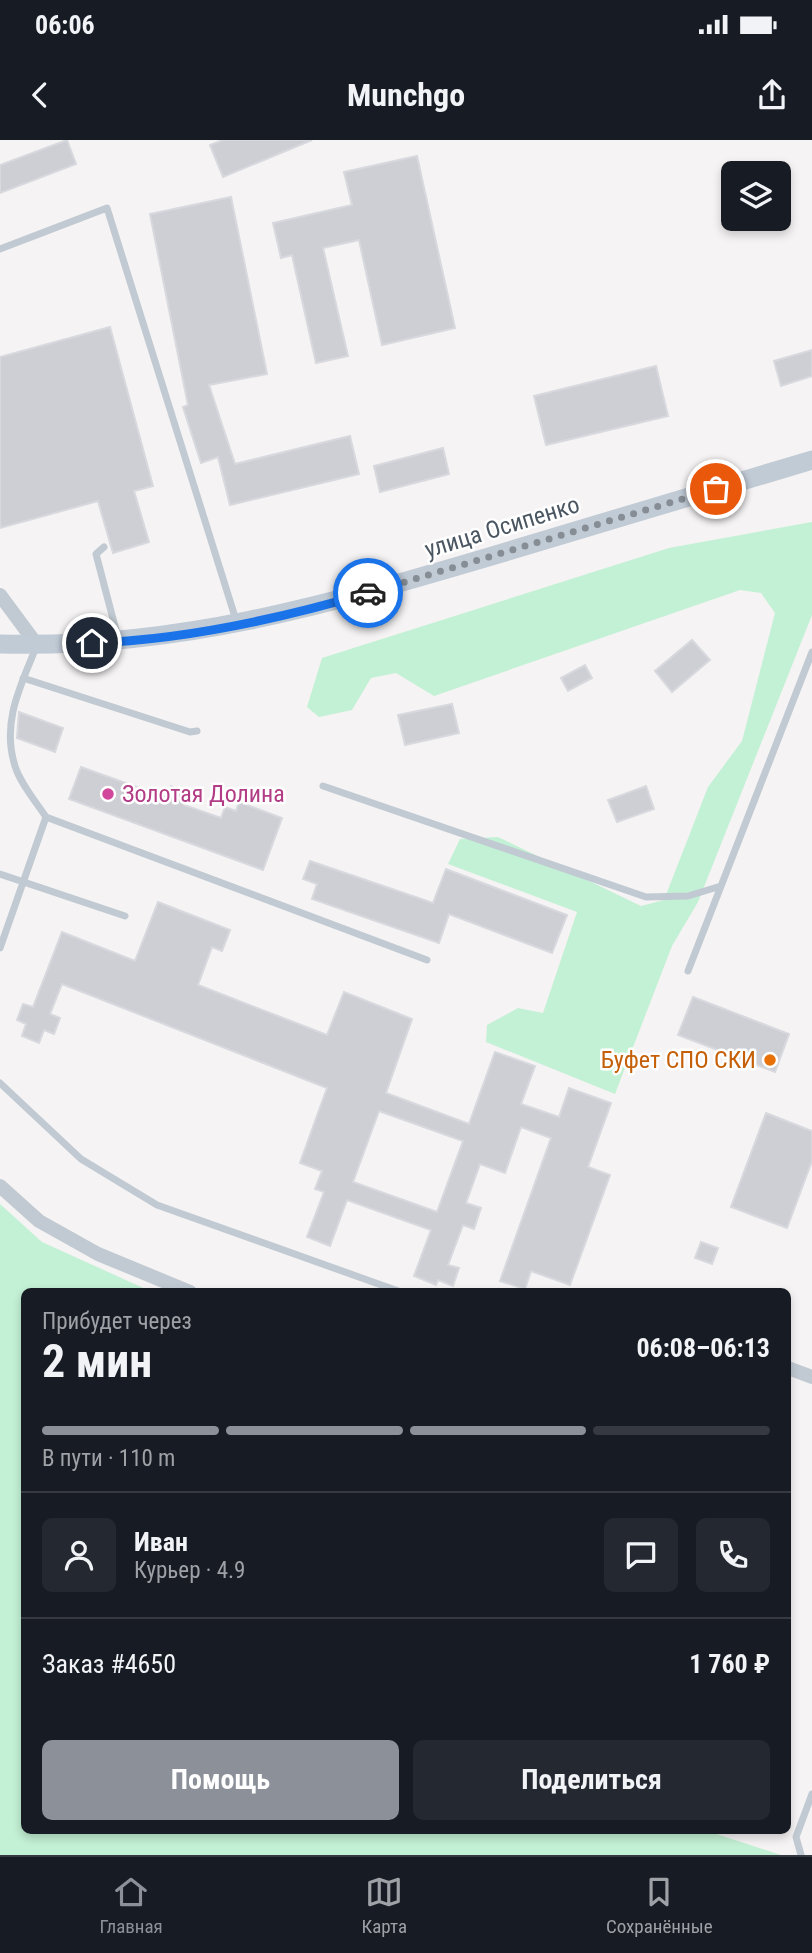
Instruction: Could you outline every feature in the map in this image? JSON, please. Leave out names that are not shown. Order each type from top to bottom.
[{"type":"main road","name":"улица Осипенко","points":[[0,644],[119,642],[237,624],[324,606],[812,460]]},
{"type":"street","points":[[0,595],[37,645]]},
{"type":"street","points":[[0,1186],[39,1222],[98,1254],[180,1288]]},
{"type":"street","points":[[791,1369],[812,1377]]},
{"type":"lane","points":[[0,249],[107,208],[237,624]]},
{"type":"lane","points":[[104,547],[96,554],[119,642]]},
{"type":"lane","points":[[37,645],[13,704],[9,730],[15,767],[46,817],[427,960]]},
{"type":"lane","points":[[688,971],[812,652]]},
{"type":"lane","points":[[23,678],[190,732],[197,731]]},
{"type":"lane","points":[[323,786],[646,897],[688,895],[721,886]]},
{"type":"lane","points":[[0,947],[46,817]]},
{"type":"lane","points":[[0,874],[125,916]]},
{"type":"lane","points":[[0,1083],[81,1158],[157,1205],[390,1288]]},
{"type":"lane","points":[[801,1855],[796,1837],[812,1794]]},
{"type":"green space","points":[[812,522],[812,615],[698,902],[672,946],[615,1094],[486,1042],[487,1025],[518,1008],[543,1013],[577,912],[448,864],[460,839],[498,837],[641,906],[664,900],[708,787],[742,741],[775,613],[761,593],[740,590],[434,696],[396,673],[371,678],[352,710],[319,717],[307,707],[322,658],[669,548]]},
{"type":"green space","points":[[0,1204],[42,1242],[143,1288],[21,1288],[21,1834],[716,1834],[781,1855],[0,1855]]},
{"type":"building","points":[[67,140],[76,164],[0,193],[0,165]]},
{"type":"building","points":[[223,140],[312,140],[223,177],[210,145]]},
{"type":"building","points":[[417,156],[455,328],[382,345],[359,240],[323,248],[348,356],[316,363],[292,255],[281,258],[273,223],[352,205],[344,172]]},
{"type":"building","points":[[231,197],[267,374],[209,385],[235,464],[350,436],[359,474],[230,505],[218,457],[201,463],[183,407],[188,405],[150,214]]},
{"type":"building","points":[[110,327],[153,486],[134,491],[149,542],[113,553],[98,501],[0,528],[0,357]]},
{"type":"building","points":[[812,350],[812,376],[781,386],[774,361]]},
{"type":"building","points":[[656,366],[668,416],[546,445],[534,396]]},
{"type":"building","points":[[443,448],[449,474],[380,492],[374,466]]},
{"type":"building","points":[[692,640],[710,660],[672,692],[655,671]]},
{"type":"building","points":[[585,665],[592,678],[568,691],[561,678]]},
{"type":"building","points":[[452,704],[459,733],[405,745],[398,715]]},
{"type":"building","points":[[19,712],[63,728],[55,752],[17,738]]},
{"type":"building","points":[[81,767],[167,798],[171,786],[188,793],[184,805],[221,818],[225,807],[236,811],[239,802],[282,818],[263,870],[69,799]]},
{"type":"building","points":[[646,786],[654,809],[617,822],[608,800]]},
{"type":"building","points":[[310,861],[433,903],[446,869],[567,915],[552,953],[449,914],[439,943],[312,899],[317,884],[303,879]]},
{"type":"building","points":[[158,902],[230,930],[222,951],[212,947],[198,985],[327,1035],[344,992],[412,1019],[386,1093],[469,1124],[495,1052],[535,1066],[521,1104],[559,1117],[569,1088],[611,1103],[588,1167],[610,1175],[570,1285],[531,1271],[525,1288],[500,1281],[551,1138],[521,1127],[505,1173],[480,1164],[466,1203],[481,1208],[474,1229],[463,1225],[448,1265],[459,1268],[453,1286],[438,1280],[436,1285],[414,1276],[431,1230],[347,1200],[330,1246],[307,1237],[324,1192],[315,1189],[322,1171],[300,1163],[327,1088],[62,984],[50,1014],[60,1018],[54,1034],[44,1030],[39,1043],[22,1036],[26,1024],[17,1020],[23,1004],[33,1007],[62,932],[135,961]],"holes":[[[379,1111],[463,1141],[437,1212],[353,1182]]]},
{"type":"building","points":[[693,997],[789,1034],[775,1072],[678,1035]]},
{"type":"building","points":[[766,1113],[812,1131],[812,1161],[787,1228],[731,1207]]},
{"type":"building","points":[[701,1242],[718,1248],[712,1264],[695,1258]]},
{"type":"way so far","points":[[368,593],[716,489]]},
{"type":"place","name":"Золотая Долина","points":[[108,794]]},
{"type":"place","name":"Буфет СПО СКИ","points":[[770,1060]]},
{"type":"route","points":[[92,643],[198,632],[324,606],[368,593]]}]
